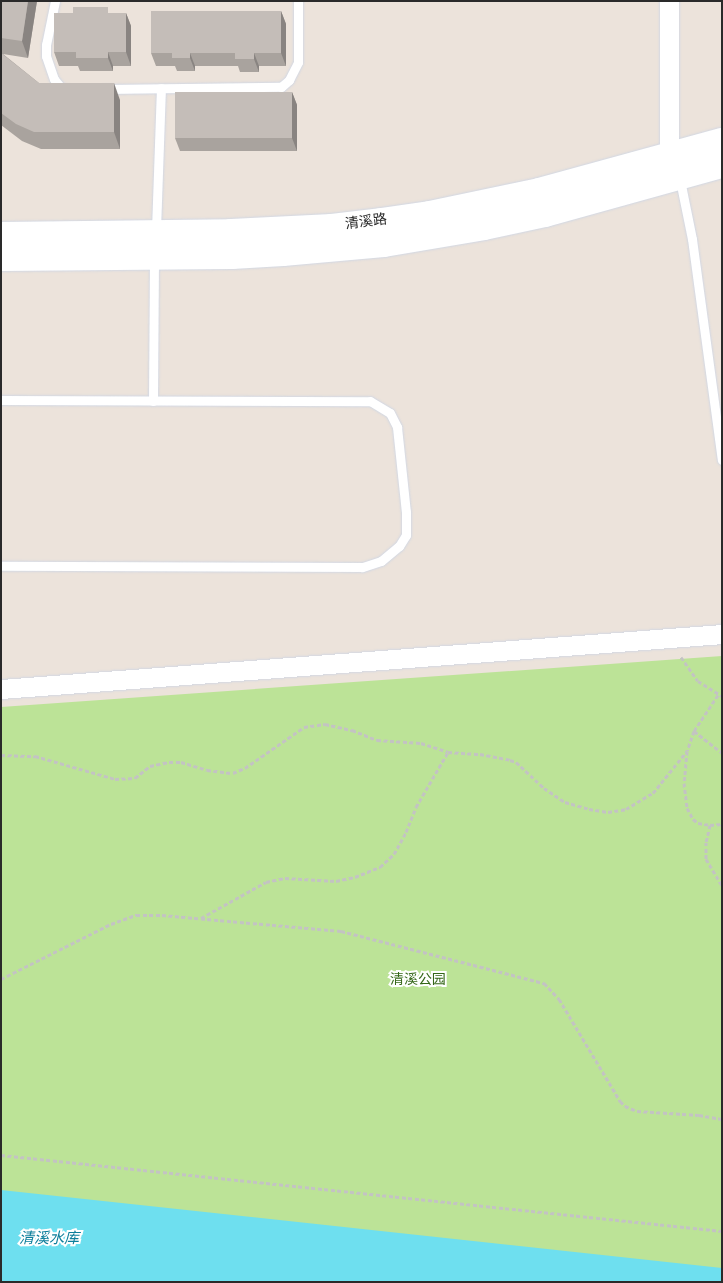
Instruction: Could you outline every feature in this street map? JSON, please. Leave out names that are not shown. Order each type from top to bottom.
[{"type":"street","points":[[669,1],[674,166]]},
{"type":"street","name":"清溪路","points":[[674,166],[722,141]]},
{"type":"street","name":"清溪路","points":[[1,258],[155,245],[421,215],[674,166],[722,165]]},
{"type":"street","name":"清溪路","points":[[1,235],[155,245]]},
{"type":"street","points":[[1,689],[722,634]]},
{"type":"lane","points":[[55,1],[46,45],[49,68],[62,89],[82,89]]},
{"type":"lane","points":[[92,89],[280,87],[289,80],[298,62],[298,1]]},
{"type":"lane","points":[[153,401],[155,245],[161,88]]},
{"type":"lane","points":[[674,166],[692,239],[718,397],[722,460]]},
{"type":"lane","points":[[1,400],[370,401],[384,408],[397,427],[406,512],[406,535],[390,555],[381,561],[362,567],[1,566]]},
{"type":"path","points":[[674,638],[677,650],[690,672],[707,689],[720,695],[694,731],[687,750],[684,783],[687,808],[698,823],[722,824]]},
{"type":"path","points":[[1,755],[35,756],[116,778],[135,778],[150,766],[169,762],[182,762],[207,770],[233,773],[244,768],[304,727],[325,724],[352,730],[377,740],[422,743],[448,752],[480,754],[510,760],[516,762],[544,788],[565,802],[589,810],[608,812],[626,810],[653,792],[687,750]]},
{"type":"path","points":[[694,731],[722,753]]},
{"type":"path","points":[[201,918],[266,882],[285,878],[336,881],[356,877],[380,867],[394,854],[406,832],[416,807],[448,752]]},
{"type":"path","points":[[710,825],[706,842],[706,859],[722,886]]},
{"type":"path","points":[[1,979],[111,924],[136,915],[201,918],[341,931],[544,983],[559,999],[624,1106],[637,1111],[699,1115],[722,1119]]},
{"type":"path","points":[[1,1155],[722,1231]]},
{"type":"green space","name":"清溪公园","points":[[722,656],[722,1282],[1,1282],[1,707]]},
{"type":"water","name":"清溪水库","points":[[1,1190],[722,1268],[722,1282],[1,1282]]},
{"type":"building","points":[[1,1],[28,1],[22,41],[1,38]]},
{"type":"building","points":[[73,7],[108,7],[108,13],[126,13],[126,52],[108,52],[108,58],[76,58],[76,52],[54,52],[54,13],[73,13]]},
{"type":"building","points":[[151,11],[281,11],[281,53],[254,53],[254,59],[235,59],[235,53],[190,53],[190,58],[172,58],[172,53],[151,53]]},
{"type":"building","points":[[1,53],[39,83],[114,83],[114,132],[34,132],[16,124],[1,113]]},
{"type":"building","points":[[175,92],[292,92],[292,138],[175,138]]}]
